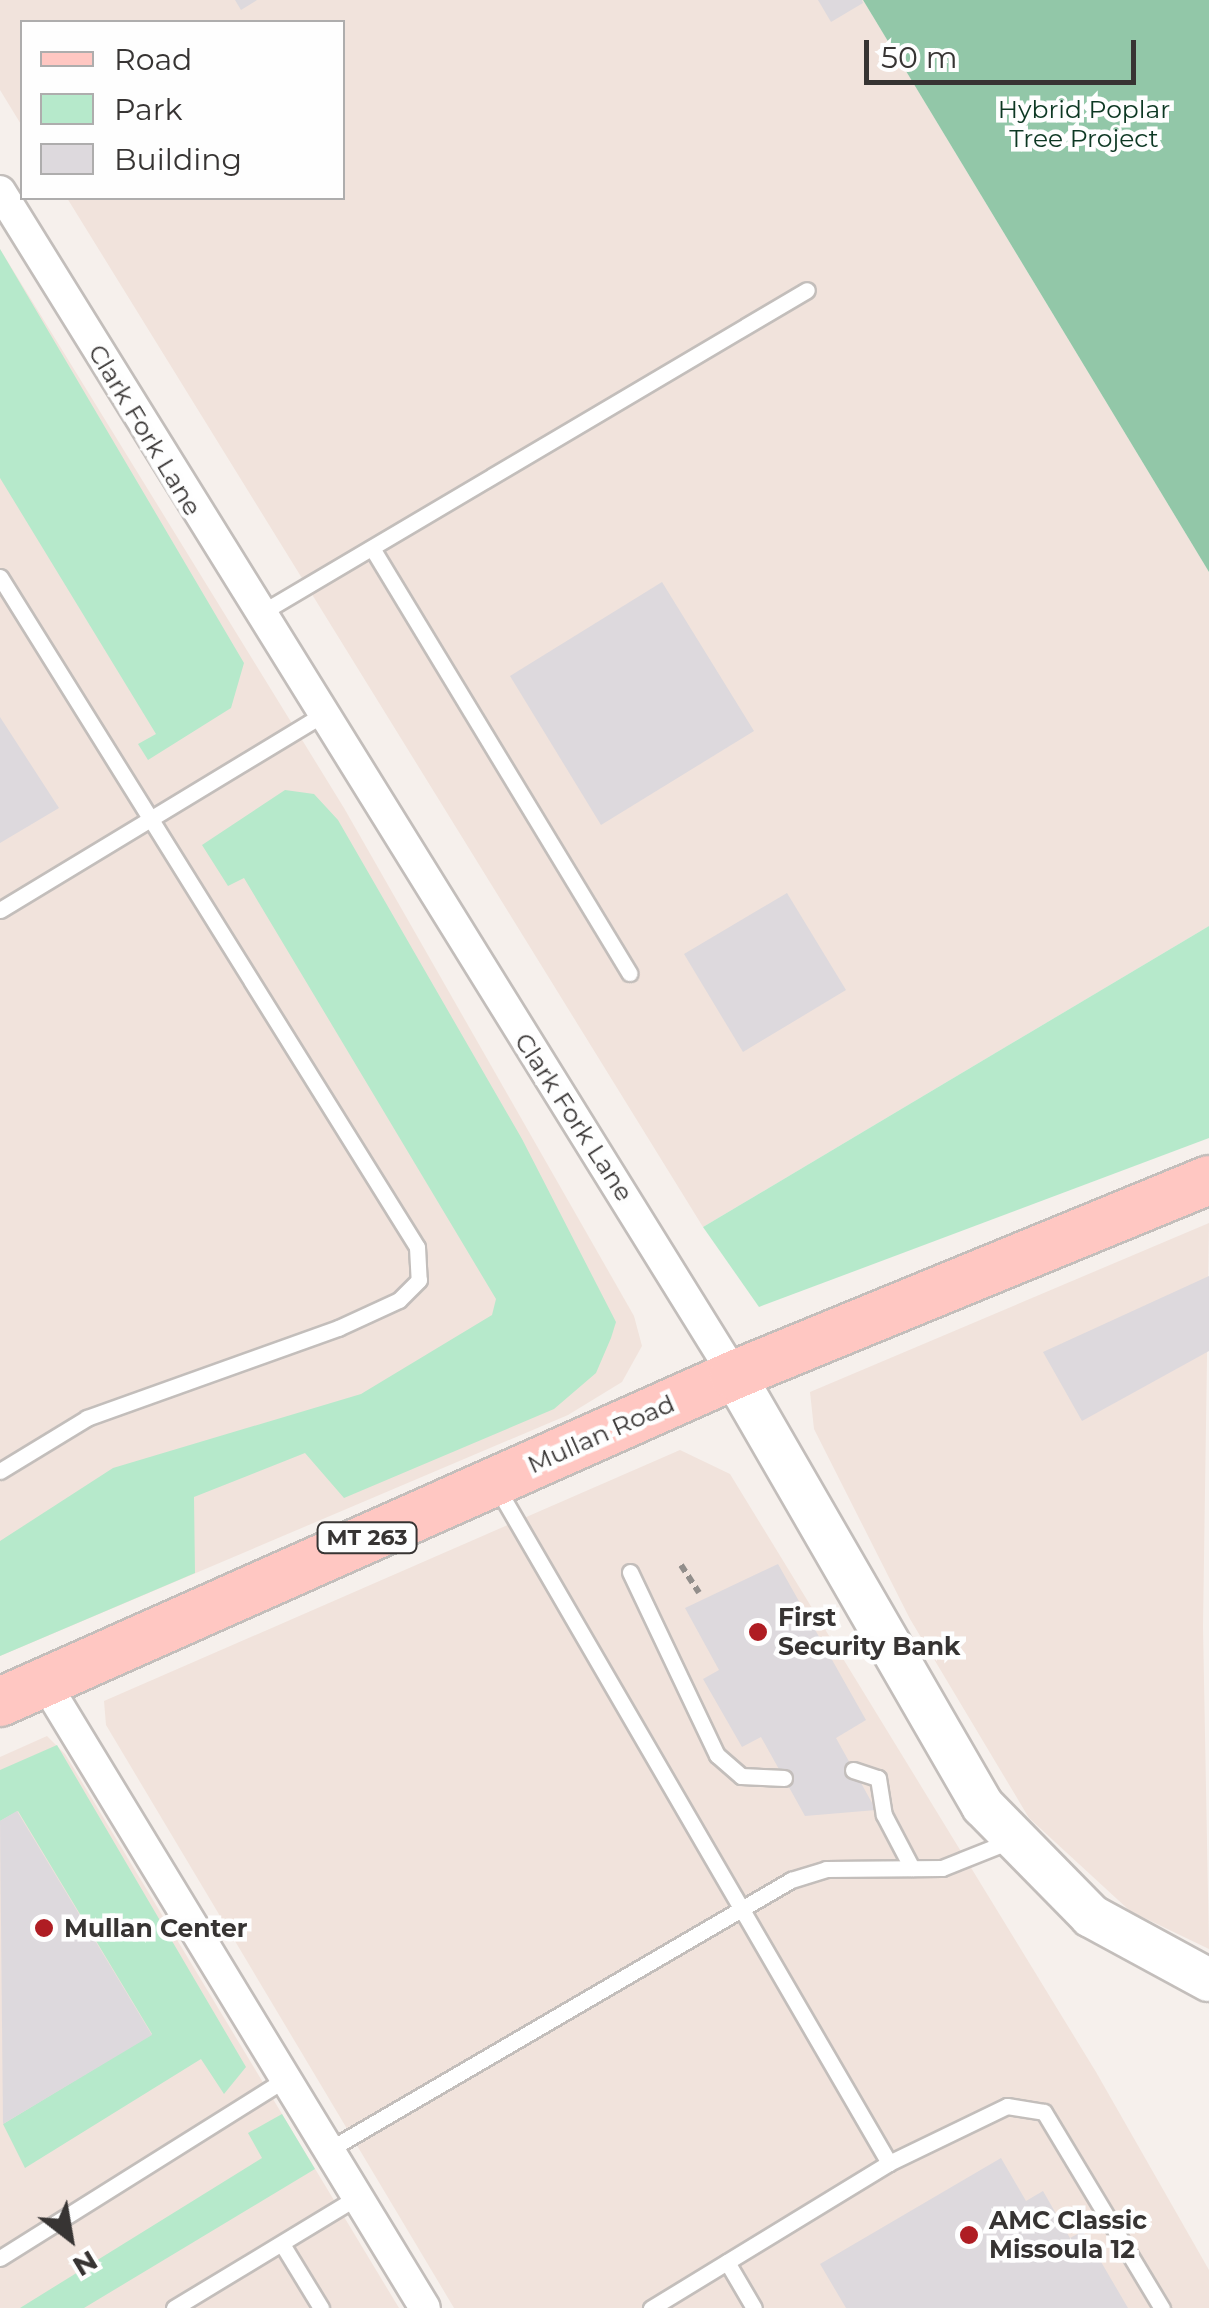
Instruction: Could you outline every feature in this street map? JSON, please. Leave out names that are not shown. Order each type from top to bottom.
[{"type":"main road","name":"Mullan Road","points":[[0,1702],[734,1375],[1209,1180]]},
{"type":"street","name":"Clark Fork Lane","points":[[0,192],[319,717],[734,1375],[983,1806],[1091,1916],[1209,1980]]},
{"type":"street","points":[[46,1683],[425,2308]]},
{"type":"lane","points":[[257,616],[807,290]]},
{"type":"lane","points":[[372,548],[629,972]]},
{"type":"lane","points":[[0,577],[146,822],[417,1247],[419,1280],[399,1300],[338,1328],[86,1418],[0,1472]]},
{"type":"lane","points":[[0,910],[319,717]]},
{"type":"lane","points":[[493,1482],[735,1911],[889,2163]]},
{"type":"lane","points":[[630,1572],[717,1755],[742,1776],[784,1778]]},
{"type":"lane","points":[[854,1770],[878,1778],[884,1815],[912,1868]]},
{"type":"lane","points":[[330,2149],[735,1911],[826,1868],[912,1868],[974,1860],[1013,1840]]},
{"type":"lane","points":[[0,2258],[287,2078]]},
{"type":"lane","points":[[651,2308],[889,2163],[1007,2106],[1044,2112],[1162,2308]]},
{"type":"lane","points":[[174,2308],[359,2196]]},
{"type":"lane","points":[[282,2244],[320,2308]]},
{"type":"lane","points":[[727,2262],[754,2308]]},
{"type":"path","points":[[682,1566],[698,1593]]},
{"type":"shaded area","points":[[0,0],[863,0],[1209,572],[1209,926],[703,1227],[68,200],[345,200],[345,20],[20,20],[20,123],[0,90]]},
{"type":"shaded area","points":[[0,249],[344,808],[634,1316],[642,1346],[622,1382],[568,1415],[0,1656]]},
{"type":"shaded area","points":[[1209,1223],[1203,1627],[1209,1949],[1130,1911],[1029,1818],[910,1619],[814,1429],[810,1392]]},
{"type":"shaded area","points":[[680,1450],[730,1474],[1096,2072],[1209,2270],[1209,2308],[454,2308],[106,1725],[104,1701]]},
{"type":"shaded area","points":[[47,1736],[65,1754],[399,2308],[0,2308],[0,1757]]},
{"type":"green space","name":"Hybrid Poplar Tree Project","points":[[863,0],[1209,0],[1209,572]]},
{"type":"green space","points":[[0,249],[244,663],[231,708],[148,760],[138,744],[156,734],[0,478]]},
{"type":"green space","points":[[285,790],[314,794],[338,820],[522,1139],[616,1322],[611,1338],[596,1373],[554,1409],[344,1498],[305,1453],[194,1497],[195,1573],[0,1656],[0,1541],[113,1468],[361,1394],[492,1315],[496,1299],[244,878],[228,886],[202,845]]},
{"type":"green space","points":[[1209,926],[1209,1138],[759,1307],[703,1227]]},
{"type":"green space","points":[[57,1745],[246,2067],[224,2094],[201,2059],[25,2168],[3,2124],[152,2034],[18,1811],[0,1821],[0,1770]]},
{"type":"green space","points":[[282,2114],[315,2169],[84,2308],[20,2308],[262,2158],[248,2133]]},
{"type":"building","points":[[235,0],[257,0],[241,10]]},
{"type":"building","points":[[818,0],[862,0],[863,3],[831,22]]},
{"type":"building","points":[[662,582],[754,731],[601,825],[510,676]]},
{"type":"building","points":[[0,717],[59,808],[0,843]]},
{"type":"building","points":[[787,893],[846,990],[743,1052],[684,954]]},
{"type":"building","points":[[1209,1276],[1209,1351],[1082,1421],[1043,1352]]},
{"type":"building","name":"First Security Bank","points":[[778,1564],[866,1720],[836,1738],[876,1810],[805,1816],[761,1737],[742,1747],[703,1679],[719,1670],[685,1608]]},
{"type":"building","name":"Mullan Center","points":[[17,1811],[152,2035],[3,2124],[0,1821]]},
{"type":"building","name":"AMC Classic Missoula 12","points":[[1001,2158],[1026,2201],[1043,2191],[1070,2238],[1083,2231],[1128,2308],[846,2308],[820,2264]]},
{"type":"place","name":"First Security Bank","points":[[758,1632]]},
{"type":"place","name":"Mullan Center","points":[[44,1928]]},
{"type":"place","name":"AMC Classic Missoula 12","points":[[969,2235]]}]
